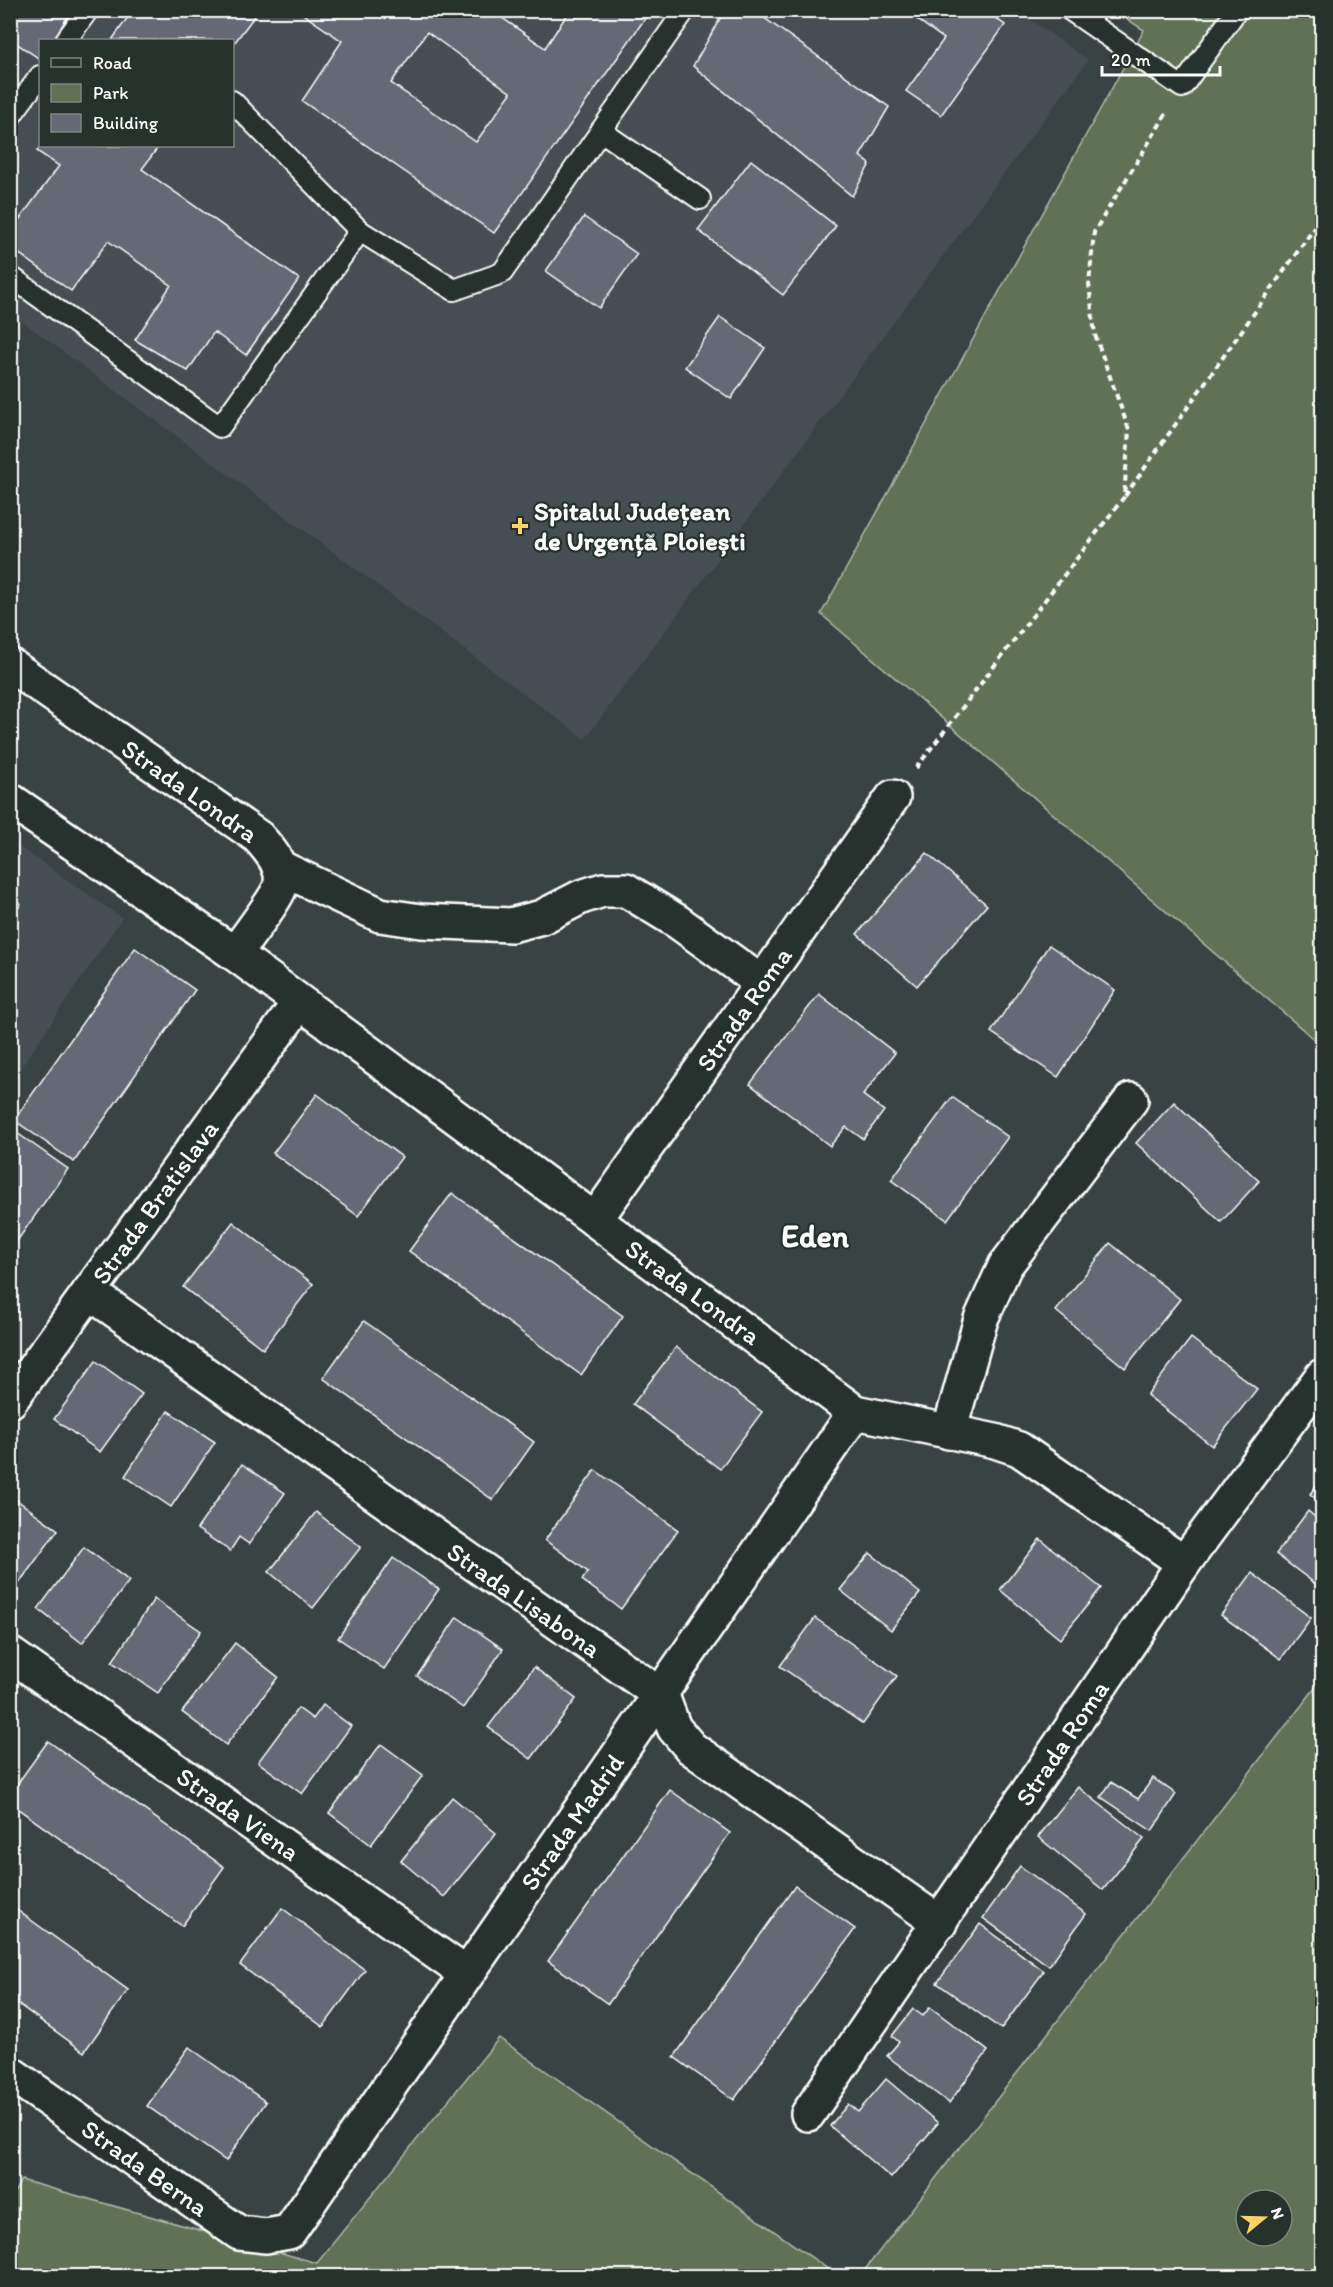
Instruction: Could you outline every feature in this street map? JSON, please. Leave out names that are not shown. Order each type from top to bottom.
[{"type":"street","name":"Strada Londra","points":[[10,665],[258,837],[271,851],[279,867],[280,887],[235,954]]},
{"type":"street","name":"Strada Roma","points":[[595,1220],[893,797]]},
{"type":"street","name":"Strada Londra","points":[[10,800],[235,954],[855,1412],[1019,1449],[1184,1563]]},
{"type":"street","points":[[279,867],[380,915],[421,921],[511,925],[542,917],[581,897],[603,890],[626,890],[678,921],[762,983]]},
{"type":"street","name":"Strada Bratislava","points":[[10,1401],[299,1003]]},
{"type":"street","points":[[949,1432],[981,1319],[1005,1266],[1131,1100]]},
{"type":"street","name":"Strada Lisabona","points":[[89,1292],[662,1696]]},
{"type":"street","name":"Strada Roma","points":[[808,2114],[1184,1563],[1323,1376]]},
{"type":"street","name":"Strada Madrid","points":[[289,2232],[465,1973],[662,1696],[855,1412]]},
{"type":"street","name":"Strada Viena","points":[[10,1654],[465,1973]]},
{"type":"street","points":[[662,1696],[674,1728],[691,1748],[940,1923]]},
{"type":"street","name":"Strada Berna","points":[[10,2073],[239,2233],[266,2236],[289,2232]]},
{"type":"lane","points":[[67,39],[88,10]]},
{"type":"lane","points":[[234,102],[360,231],[454,290],[502,273],[685,10]]},
{"type":"lane","points":[[1070,10],[1182,87],[1237,10]]},
{"type":"lane","points":[[10,117],[39,77]]},
{"type":"lane","points":[[601,131],[700,199]]},
{"type":"lane","points":[[10,276],[220,427],[360,231]]},
{"type":"path","points":[[1124,497],[1129,430],[1095,335],[1089,284],[1094,232],[1182,87]]},
{"type":"path","points":[[893,797],[1124,497],[1323,217]]},
{"type":"shaded area","name":"Spitalul Județean de Urgență Ploiești","points":[[1016,10],[1088,60],[585,739],[11,313],[10,11]]},
{"type":"shaded area","points":[[11,841],[122,918],[11,1082]]},
{"type":"green space","points":[[1114,11],[1322,11],[1322,1046],[821,614],[1144,30]]},
{"type":"green space","points":[[1322,1679],[1322,2276],[860,2276]]},
{"type":"green space","points":[[499,2038],[838,2276],[11,2276],[11,2199],[21,2180],[317,2263]]},
{"type":"building","points":[[10,10],[72,10],[54,39],[39,39],[39,58],[10,39]]},
{"type":"building","points":[[133,10],[259,10],[234,43],[234,39],[113,39]]},
{"type":"building","points":[[297,10],[491,10],[545,48],[570,10],[651,10],[494,233],[302,101],[342,41]],"holes":[[[427,32],[511,93],[476,142],[391,83]]]},
{"type":"building","points":[[725,10],[753,10],[889,107],[860,156],[870,164],[852,196],[693,66]]},
{"type":"building","points":[[904,10],[984,10],[1005,25],[941,115],[906,91],[944,39]]},
{"type":"building","points":[[40,147],[158,147],[142,169],[299,279],[246,355],[214,332],[188,371],[135,340],[171,285],[108,241],[71,291],[10,247],[10,232],[59,166],[37,151]]},
{"type":"building","points":[[751,160],[836,226],[783,295],[698,230]]},
{"type":"building","points":[[584,217],[637,254],[599,308],[546,271]]},
{"type":"building","points":[[720,317],[765,348],[731,399],[685,367]]},
{"type":"building","points":[[927,853],[987,905],[917,986],[857,934]]},
{"type":"building","points":[[10,897],[21,904],[10,920]]},
{"type":"building","points":[[1049,945],[1115,990],[1058,1077],[991,1032]]},
{"type":"building","points":[[135,948],[195,990],[74,1162],[14,1120]]},
{"type":"building","points":[[819,994],[895,1053],[863,1095],[884,1111],[863,1139],[846,1127],[830,1146],[750,1084]]},
{"type":"building","points":[[317,1094],[402,1157],[358,1216],[273,1153]]},
{"type":"building","points":[[952,1097],[1008,1137],[947,1220],[891,1180]]},
{"type":"building","points":[[1174,1102],[1259,1181],[1221,1222],[1136,1143]]},
{"type":"building","points":[[10,1128],[68,1169],[10,1251]]},
{"type":"building","points":[[452,1193],[623,1316],[581,1375],[409,1251]]},
{"type":"building","points":[[233,1222],[313,1284],[263,1349],[183,1287]]},
{"type":"building","points":[[1110,1243],[1180,1299],[1125,1368],[1056,1311]]},
{"type":"building","points":[[364,1321],[534,1442],[493,1500],[323,1378]]},
{"type":"building","points":[[1191,1338],[1257,1389],[1212,1446],[1147,1395]]},
{"type":"building","points":[[676,1347],[762,1412],[720,1469],[633,1404]]},
{"type":"building","points":[[96,1361],[142,1394],[100,1452],[54,1419]]},
{"type":"building","points":[[168,1411],[215,1442],[171,1507],[125,1476]]},
{"type":"building","points":[[242,1464],[285,1493],[249,1544],[239,1537],[230,1551],[197,1529]]},
{"type":"building","points":[[595,1470],[678,1530],[621,1609],[582,1580],[588,1572],[545,1540]]},
{"type":"building","points":[[1322,1478],[1322,1504],[1310,1494]]},
{"type":"building","points":[[10,1495],[58,1530],[11,1594],[10,1593]]},
{"type":"building","points":[[1308,1511],[1322,1523],[1322,1589],[1276,1554]]},
{"type":"building","points":[[316,1512],[361,1547],[313,1608],[269,1572]]},
{"type":"building","points":[[1040,1539],[1101,1588],[1060,1639],[1000,1590]]},
{"type":"building","points":[[84,1547],[129,1581],[82,1643],[38,1609]]},
{"type":"building","points":[[870,1553],[920,1593],[891,1630],[840,1590]]},
{"type":"building","points":[[393,1558],[439,1589],[384,1669],[338,1638]]},
{"type":"building","points":[[1252,1573],[1311,1618],[1281,1659],[1221,1615]]},
{"type":"building","points":[[154,1599],[201,1631],[158,1693],[112,1662]]},
{"type":"building","points":[[457,1617],[503,1649],[463,1708],[417,1676]]},
{"type":"building","points":[[815,1618],[897,1676],[863,1724],[780,1666]]},
{"type":"building","points":[[235,1643],[278,1677],[226,1745],[182,1712]]},
{"type":"building","points":[[534,1667],[576,1699],[531,1759],[488,1727]]},
{"type":"building","points":[[323,1705],[351,1726],[302,1794],[258,1762],[298,1708],[313,1719]]},
{"type":"building","points":[[48,1741],[224,1867],[182,1926],[10,1803],[10,1794]]},
{"type":"building","points":[[381,1744],[423,1775],[371,1845],[329,1813]]},
{"type":"building","points":[[1153,1778],[1176,1794],[1152,1831],[1101,1797],[1111,1782],[1138,1799]]},
{"type":"building","points":[[1078,1787],[1144,1839],[1103,1890],[1038,1837]]},
{"type":"building","points":[[670,1790],[730,1833],[608,2004],[548,1961]]},
{"type":"building","points":[[452,1797],[496,1833],[444,1897],[401,1861]]},
{"type":"building","points":[[1020,1866],[1086,1914],[1049,1966],[983,1918]]},
{"type":"building","points":[[795,1886],[855,1929],[734,2100],[674,2057]]},
{"type":"building","points":[[10,1905],[128,1990],[84,2052],[10,1998]]},
{"type":"building","points":[[282,1908],[365,1970],[323,2027],[240,1965]]},
{"type":"building","points":[[980,1924],[1044,1971],[1001,2029],[937,1983]]},
{"type":"building","points":[[930,2007],[988,2051],[949,2103],[887,2056],[899,2042],[892,2036],[913,2009],[923,2016]]},
{"type":"building","points":[[189,2047],[266,2102],[226,2161],[147,2106]]},
{"type":"building","points":[[886,2079],[938,2123],[891,2178],[830,2126],[848,2104],[858,2112]]},
{"type":"place","name":"Spitalul Județean de Urgență Ploiești","points":[[520,526]]},
{"type":"district","name":"Eden","points":[[815,1236]]}]
